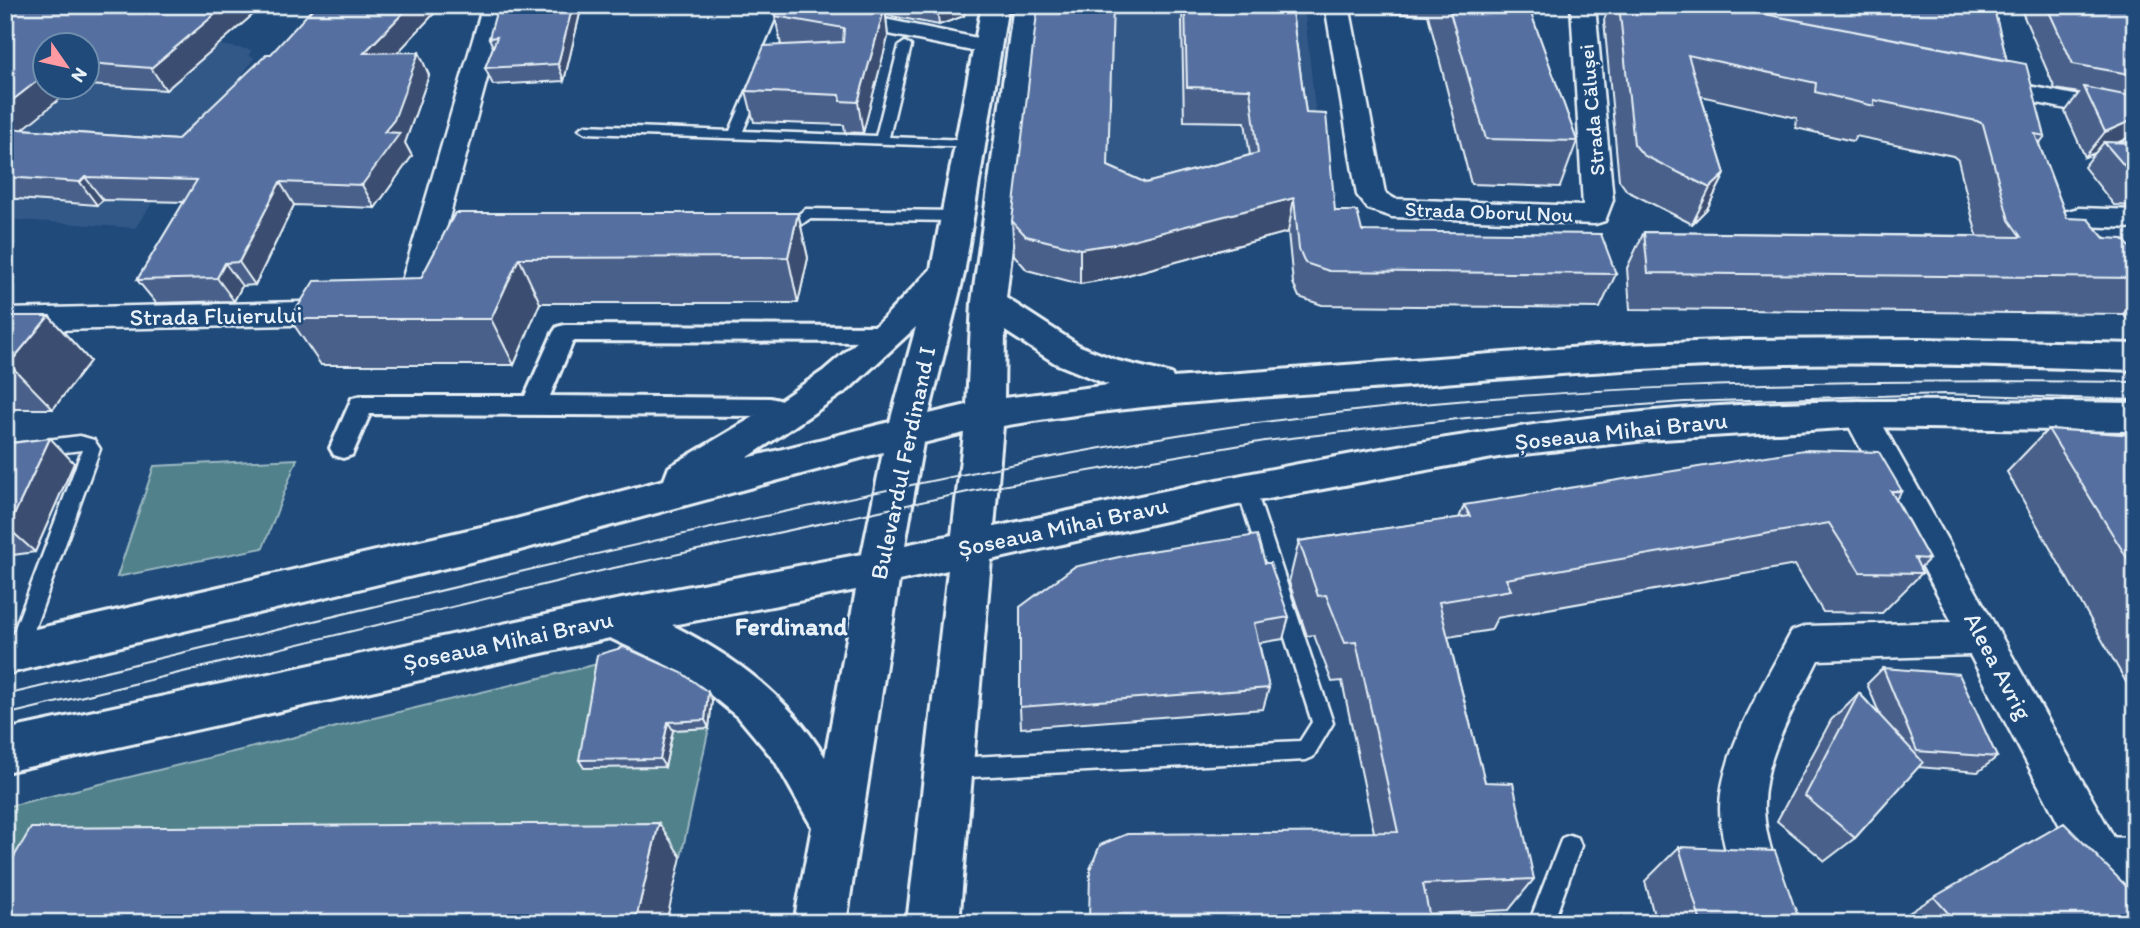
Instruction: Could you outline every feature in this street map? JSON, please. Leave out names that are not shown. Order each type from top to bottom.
[{"type":"main road","name":"Bulevardul Ferdinand I","points":[[820,923],[879,568],[905,432],[947,274],[968,144],[995,5]]},
{"type":"main road","points":[[933,923],[985,415],[989,302],[1027,5]]},
{"type":"main road","points":[[642,503],[793,410],[836,379],[888,334],[1000,218]]},
{"type":"main road","points":[[989,302],[1062,354],[1096,369],[1162,384],[1217,387]]},
{"type":"main road","points":[[10,653],[404,562],[642,503],[846,446],[985,415],[1051,404],[1217,387],[1597,359],[1742,352],[1924,351],[2135,357]]},
{"type":"main road","name":"Șoseaua Mihai Bravu","points":[[5,751],[611,619],[879,568],[1246,488],[1497,443],[1646,426],[1859,413],[2135,417]]},
{"type":"main road","points":[[611,619],[647,633],[689,655],[735,688],[773,722],[804,764],[836,823]]},
{"type":"street","name":"Strada Fluierului","points":[[5,320],[385,312],[400,308],[412,299],[435,242],[495,5]]},
{"type":"street","name":"Strada Oborul Nou","points":[[1337,5],[1371,195],[1378,203],[1392,208],[1595,215]]},
{"type":"street","points":[[784,6],[987,47]]},
{"type":"street","name":"Strada Călușei","points":[[1592,7],[1599,200],[1595,215]]},
{"type":"street","points":[[1959,80],[2135,116]]},
{"type":"street","points":[[2071,230],[2079,216],[2135,219]]},
{"type":"street","points":[[533,405],[565,333],[888,334]]},
{"type":"street","points":[[343,448],[361,405],[770,407]]},
{"type":"street","name":"Aleea Avrig","points":[[1859,413],[1983,638],[2115,848],[2135,921]]},
{"type":"street","points":[[1776,923],[1748,846],[1742,807],[1749,766],[1805,643],[1983,638]]},
{"type":"lane","points":[[735,135],[784,6]]},
{"type":"lane","points":[[882,140],[905,46]]},
{"type":"lane","points":[[586,129],[968,144]]},
{"type":"lane","points":[[766,245],[806,214],[956,216]]},
{"type":"lane","points":[[2109,282],[2135,314]]},
{"type":"lane","points":[[5,452],[80,443],[91,449],[10,653]]},
{"type":"lane","points":[[948,768],[1306,750],[1322,723],[1246,488]]},
{"type":"lane","points":[[1541,923],[1570,846]]},
{"type":"shaded area","points":[[1036,5],[1304,5],[1319,147],[1080,284],[1027,270],[1014,255],[1013,240]]},
{"type":"shaded area","points":[[84,24],[252,50],[248,56],[255,57],[135,228],[5,219],[5,85],[32,86],[32,102],[102,102],[102,32],[85,32]]},
{"type":"green space","points":[[297,459],[263,548],[117,577],[154,466]]},
{"type":"green space","points":[[602,663],[664,767],[673,730],[709,728],[681,857],[87,861],[5,923],[5,807]]},
{"type":"building","points":[[5,5],[226,5],[151,68],[102,64],[102,32],[32,32],[32,85],[5,106]]},
{"type":"building","points":[[316,5],[411,5],[364,53],[419,52],[394,120],[384,132],[400,133],[362,185],[280,182],[239,262],[225,263],[217,278],[137,280],[197,180],[85,177],[80,182],[5,177],[5,128],[177,140],[267,54],[271,54]]},
{"type":"building","points":[[498,5],[573,5],[558,64],[485,68],[497,37],[489,38]]},
{"type":"building","points":[[780,5],[885,7],[858,102],[840,101],[840,95],[746,91],[764,46],[843,42],[844,28],[775,16]]},
{"type":"building","points":[[923,5],[945,5],[937,8]]},
{"type":"building","points":[[1038,5],[1113,5],[1108,166],[1146,183],[1258,153],[1250,89],[1187,87],[1185,5],[1291,5],[1306,113],[1326,114],[1335,211],[1357,211],[1362,231],[1601,234],[1616,274],[1329,271],[1305,263],[1299,249],[1294,198],[1121,243],[1080,249],[1026,236],[1012,221]]},
{"type":"building","points":[[1448,5],[1528,5],[1577,141],[1486,139]]},
{"type":"building","points":[[1619,5],[1717,5],[2026,64],[2045,136],[2035,134],[2067,218],[2088,219],[2104,238],[2123,239],[2135,253],[2135,278],[1648,273],[1644,232],[2021,237],[2009,220],[1983,124],[1874,100],[1874,106],[1815,92],[1816,83],[1688,55],[1725,174],[1710,188],[1643,155],[1634,144]]},
{"type":"building","points":[[1718,5],[1993,5],[2007,61],[1801,21]]},
{"type":"building","points":[[2046,5],[2135,5],[2135,75],[2073,64]]},
{"type":"building","points":[[2084,87],[2135,97],[2135,119],[2105,132]]},
{"type":"building","points":[[2104,142],[2135,143],[2135,178]]},
{"type":"building","points":[[455,213],[798,213],[788,257],[519,258],[491,319],[290,319],[314,281],[421,278]]},
{"type":"building","points":[[5,316],[49,316],[9,364],[5,364]]},
{"type":"building","points":[[2048,429],[2135,435],[2135,571]]},
{"type":"building","points":[[50,438],[8,528],[5,528],[5,444]]},
{"type":"building","points":[[1804,450],[1879,452],[1902,491],[1891,491],[1929,559],[1915,558],[1922,573],[1860,572],[1829,523],[1506,579],[1511,590],[1439,602],[1485,782],[1513,783],[1534,879],[1423,884],[1431,923],[1089,923],[1090,869],[1100,845],[1127,834],[1398,832],[1356,642],[1345,643],[1326,595],[1318,596],[1299,541],[1470,516],[1464,505]]},
{"type":"building","points":[[1257,535],[1265,563],[1270,563],[1289,617],[1254,623],[1269,688],[1020,707],[1020,607],[1074,567],[1137,553]]},
{"type":"building","points":[[624,647],[682,673],[708,692],[705,720],[668,722],[660,759],[579,760],[597,655]]},
{"type":"building","points":[[1883,668],[1959,674],[1997,757],[1917,751]]},
{"type":"building","points":[[1859,693],[1923,762],[1855,838],[1805,796]]},
{"type":"building","points":[[659,823],[635,923],[5,923],[5,872],[31,828]]},
{"type":"building","points":[[2064,823],[2135,895],[2135,923],[1953,923],[1956,922],[1934,897]]},
{"type":"building","points":[[1679,847],[1775,851],[1800,923],[1701,923]]},
{"type":"tram line","points":[[5,695],[520,572],[830,502],[1096,449],[1257,423],[1476,399],[1695,386],[2135,382]]},
{"type":"tram line","points":[[5,715],[609,569],[977,490],[1265,441],[1466,418],[1684,402],[1944,394],[2135,400]]},
{"type":"district","name":"Ferdinand","points":[[791,626]]}]
